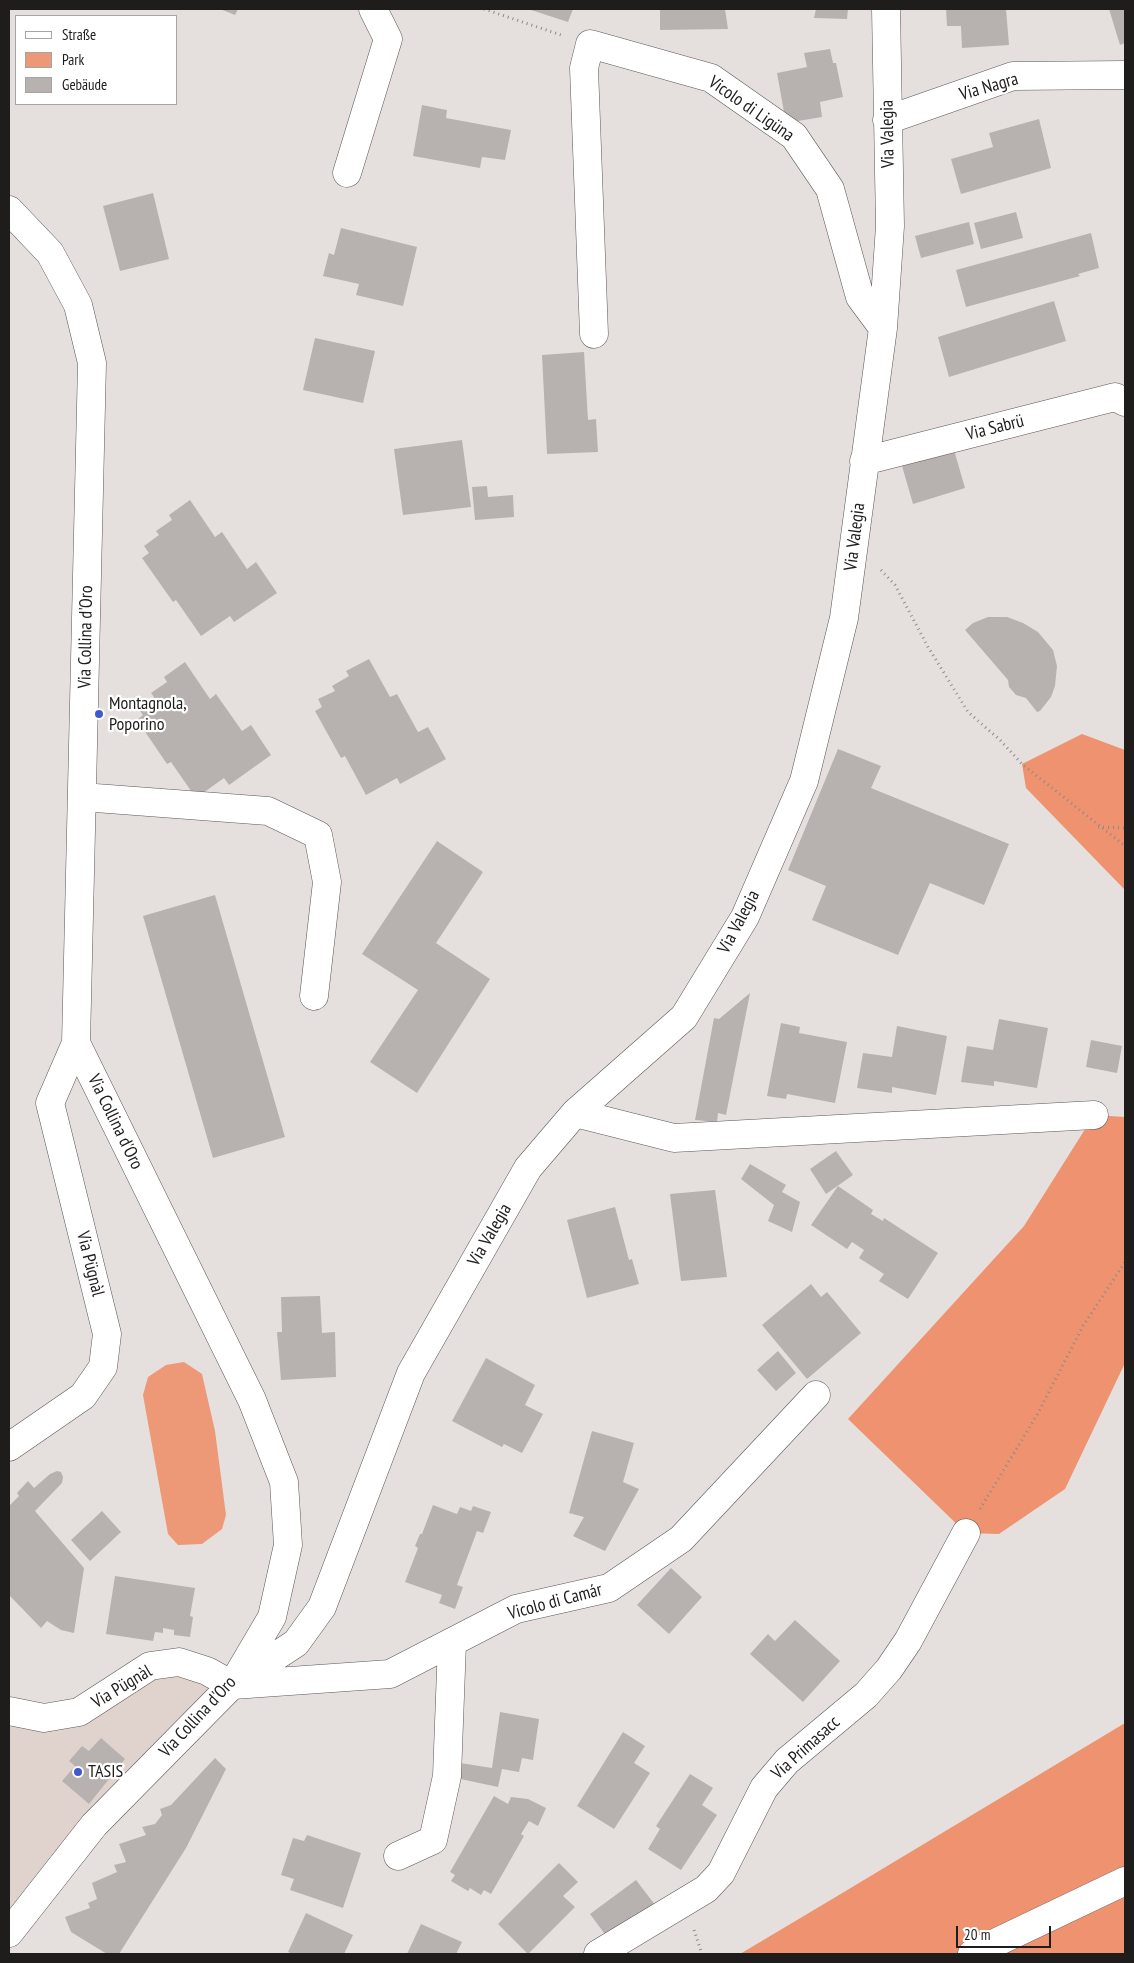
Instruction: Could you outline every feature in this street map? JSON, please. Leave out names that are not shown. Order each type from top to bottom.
[{"type":"street","points":[[347,173],[388,39],[373,9]]},
{"type":"street","name":"Via Valegia","points":[[232,1685],[296,1643],[322,1607],[411,1374],[528,1168],[575,1113],[684,1017],[745,917],[804,781],[844,618],[883,328],[890,226],[886,9]]},
{"type":"street","points":[[590,44],[584,68],[594,334]]},
{"type":"street","name":"Vicolo di Ligüna","points":[[590,44],[711,78],[794,136],[830,189],[860,297],[883,328]]},
{"type":"street","name":"Via Nagra","points":[[887,120],[1013,76],[1125,75]]},
{"type":"street","name":"Via Collina d'Oro","points":[[9,210],[50,253],[78,305],[92,363],[76,1043],[252,1400],[284,1482],[288,1545],[272,1617],[232,1685],[94,1825],[9,1933]]},
{"type":"street","name":"Via Sabrü","points":[[864,461],[1115,397],[1125,402]]},
{"type":"street","points":[[82,797],[268,811],[318,835],[326,882],[314,996]]},
{"type":"street","name":"Via Pügnàl","points":[[9,1447],[84,1396],[103,1367],[107,1334],[50,1103],[76,1043]]},
{"type":"street","points":[[575,1113],[674,1138],[1094,1115]]},
{"type":"street","name":"Vicolo di Camár","points":[[232,1685],[390,1674],[516,1609],[609,1588],[681,1539],[816,1395]]},
{"type":"street","name":"Via Primasacc","points":[[598,1954],[706,1889],[721,1873],[764,1788],[786,1761],[866,1695],[889,1669],[908,1640],[966,1533]]},
{"type":"street","points":[[398,1856],[433,1840],[447,1776],[452,1643]]},
{"type":"street","name":"Via Pügnàl","points":[[9,1711],[44,1718],[79,1712],[150,1666],[179,1662],[208,1671],[232,1685]]},
{"type":"street","points":[[972,1954],[1125,1881]]},
{"type":"path","points":[[484,9],[590,44]]},
{"type":"path","points":[[855,542],[895,585],[928,647],[968,712],[1000,740],[1022,764],[1098,827],[1125,846]]},
{"type":"path","points":[[1098,827],[1125,828]]},
{"type":"path","points":[[966,1533],[1037,1415],[1083,1326],[1125,1262]]},
{"type":"shaded area","points":[[1082,734],[1125,750],[1125,890],[1026,788],[1022,764]]},
{"type":"shaded area","points":[[1094,1115],[1125,1117],[1125,1363],[1065,1489],[999,1534],[966,1533],[848,1419],[1024,1226]]},
{"type":"shaded area","name":"TASIS","points":[[150,1666],[232,1685],[9,1933],[9,1711],[44,1718]]},
{"type":"shaded area","points":[[1125,1723],[1125,1954],[740,1954],[844,1892]]},
{"type":"green space","points":[[184,1362],[202,1374],[215,1431],[226,1515],[222,1529],[202,1544],[178,1545],[168,1534],[143,1395],[148,1377],[166,1365]]},
{"type":"building","points":[[220,9],[238,9],[235,15]]},
{"type":"building","points":[[528,9],[573,9],[568,22]]},
{"type":"building","points":[[660,9],[725,9],[728,29],[660,30]]},
{"type":"building","points":[[816,9],[848,9],[847,19],[814,18]]},
{"type":"building","points":[[946,9],[1006,9],[1009,45],[962,48],[961,26],[947,26]]},
{"type":"building","points":[[1109,9],[1125,9],[1125,43],[1120,45]]},
{"type":"building","points":[[830,49],[833,63],[836,63],[843,97],[820,102],[822,117],[786,123],[777,73],[807,67],[804,53]]},
{"type":"building","points":[[422,105],[447,110],[446,118],[511,130],[505,160],[482,157],[480,168],[413,156]]},
{"type":"building","points":[[1039,119],[1051,168],[961,194],[951,159],[993,147],[989,133]]},
{"type":"building","points":[[153,193],[169,259],[120,271],[103,206]]},
{"type":"building","points":[[1016,212],[1023,238],[981,249],[974,223]]},
{"type":"building","points":[[969,222],[974,244],[921,258],[915,236]]},
{"type":"building","points":[[341,228],[417,247],[403,306],[356,295],[359,284],[323,276],[329,253],[334,255]]},
{"type":"building","points":[[1091,233],[1099,268],[1078,274],[1080,276],[966,307],[956,270]]},
{"type":"building","points":[[1054,301],[1066,341],[949,377],[938,337]]},
{"type":"building","points":[[315,338],[375,351],[363,403],[303,390]]},
{"type":"building","points":[[584,352],[588,420],[596,419],[598,452],[547,454],[542,355]]},
{"type":"building","points":[[462,440],[471,507],[403,515],[394,449]]},
{"type":"building","points":[[954,450],[965,488],[913,504],[902,466]]},
{"type":"building","points":[[487,486],[488,497],[513,495],[514,517],[475,520],[472,487]]},
{"type":"building","points":[[190,500],[215,537],[222,532],[247,569],[256,562],[277,593],[234,622],[230,616],[201,636],[176,600],[173,602],[142,558],[149,553],[144,546],[159,535],[156,531],[172,520],[169,515]]},
{"type":"building","points":[[988,617],[1007,617],[1023,623],[1038,632],[1053,650],[1057,666],[1055,686],[1051,697],[1040,711],[1037,712],[1026,698],[1016,695],[1009,687],[1008,680],[965,630],[973,623]]},
{"type":"building","points":[[369,659],[390,697],[397,694],[418,732],[428,727],[446,759],[400,784],[397,778],[366,795],[345,756],[341,758],[315,711],[322,707],[318,699],[335,691],[332,686],[349,676],[346,671]]},
{"type":"building","points":[[185,662],[210,699],[216,694],[242,731],[251,725],[271,755],[229,785],[224,778],[196,798],[171,762],[167,764],[137,720],[143,715],[138,708],[154,697],[151,693],[167,682],[164,677]]},
{"type":"building","points":[[838,749],[881,766],[871,788],[1009,844],[984,905],[930,883],[898,955],[812,920],[826,886],[788,870]]},
{"type":"building","points":[[437,841],[483,872],[436,943],[490,979],[417,1093],[370,1062],[418,990],[362,954]]},
{"type":"building","points":[[215,895],[285,1137],[213,1158],[143,916]]},
{"type":"building","points":[[750,993],[726,1115],[718,1113],[717,1122],[695,1120],[714,1018],[719,1019]]},
{"type":"building","points":[[999,1019],[1048,1028],[1037,1088],[994,1081],[994,1086],[961,1082],[967,1046],[993,1050]]},
{"type":"building","points":[[781,1023],[800,1027],[799,1033],[847,1042],[835,1103],[787,1094],[786,1099],[767,1096]]},
{"type":"building","points":[[897,1026],[947,1036],[936,1095],[892,1087],[892,1093],[857,1088],[863,1053],[892,1057]]},
{"type":"building","points":[[1091,1040],[1122,1046],[1117,1073],[1086,1067]]},
{"type":"building","points":[[836,1151],[853,1175],[826,1194],[810,1169]]},
{"type":"building","points":[[750,1164],[786,1185],[782,1192],[800,1202],[792,1232],[768,1221],[774,1205],[741,1179]]},
{"type":"building","points":[[838,1186],[873,1210],[871,1214],[883,1221],[884,1218],[938,1253],[908,1299],[879,1281],[884,1274],[859,1258],[864,1250],[852,1242],[847,1249],[811,1225]]},
{"type":"building","points":[[715,1190],[727,1277],[681,1281],[670,1194]]},
{"type":"building","points":[[615,1207],[629,1260],[632,1259],[639,1284],[587,1298],[567,1220]]},
{"type":"building","points":[[811,1284],[821,1297],[827,1292],[861,1333],[807,1379],[762,1325]]},
{"type":"building","points":[[320,1296],[322,1333],[335,1332],[336,1377],[281,1380],[277,1332],[282,1332],[281,1297]]},
{"type":"building","points":[[778,1351],[796,1373],[776,1391],[757,1370]]},
{"type":"building","points":[[486,1358],[535,1385],[525,1405],[543,1414],[522,1453],[504,1444],[502,1447],[452,1421]]},
{"type":"building","points":[[592,1431],[634,1443],[623,1482],[639,1489],[605,1551],[573,1536],[584,1517],[569,1513]]},
{"type":"building","points":[[57,1471],[61,1472],[63,1477],[62,1483],[35,1511],[84,1568],[74,1633],[61,1630],[47,1621],[41,1628],[9,1595],[9,1506],[19,1496],[17,1493],[28,1481],[34,1488],[50,1474]]},
{"type":"building","points":[[433,1505],[457,1514],[460,1507],[471,1511],[473,1506],[491,1512],[483,1533],[477,1531],[457,1585],[463,1587],[455,1609],[439,1603],[442,1595],[405,1582],[418,1548],[415,1546],[420,1534],[422,1534]]},
{"type":"building","points":[[102,1511],[121,1532],[90,1561],[71,1540]]},
{"type":"building","points":[[671,1568],[702,1597],[669,1634],[637,1605]]},
{"type":"building","points":[[115,1576],[195,1588],[190,1616],[193,1617],[190,1637],[174,1635],[174,1630],[163,1628],[163,1633],[155,1632],[153,1641],[106,1634]]},
{"type":"building","points":[[795,1620],[840,1661],[803,1702],[750,1654],[768,1634],[775,1641]]},
{"type":"building","points":[[500,1712],[539,1719],[533,1760],[522,1758],[519,1772],[502,1769],[498,1787],[451,1777],[454,1762],[492,1768]]},
{"type":"building","points":[[623,1732],[645,1746],[634,1763],[650,1773],[614,1829],[577,1806]]},
{"type":"building","points":[[101,1738],[125,1759],[89,1804],[62,1781],[75,1766],[69,1761],[82,1746],[89,1751]]},
{"type":"building","points":[[215,1758],[226,1769],[186,1848],[119,1954],[107,1954],[71,1932],[65,1917],[90,1908],[88,1903],[97,1899],[92,1883],[117,1872],[114,1865],[126,1862],[119,1844],[146,1835],[142,1827],[155,1824],[162,1815],[160,1809],[171,1805]]},
{"type":"building","points":[[690,1774],[713,1788],[702,1805],[717,1815],[681,1870],[648,1849],[660,1829],[656,1826]]},
{"type":"building","points":[[494,1796],[508,1804],[511,1797],[528,1799],[546,1808],[538,1826],[529,1821],[521,1834],[524,1836],[491,1894],[484,1890],[481,1895],[470,1888],[468,1891],[451,1881],[455,1875],[450,1872]]},
{"type":"building","points":[[307,1835],[361,1853],[343,1908],[290,1890],[294,1879],[281,1875],[293,1838],[304,1841]]},
{"type":"building","points":[[559,1863],[578,1882],[563,1896],[575,1907],[528,1954],[498,1924]]},
{"type":"building","points":[[636,1880],[656,1906],[610,1941],[590,1914]]},
{"type":"building","points":[[306,1913],[353,1935],[344,1954],[293,1954],[288,1952]]},
{"type":"building","points":[[421,1924],[462,1942],[456,1954],[407,1954]]},
{"type":"place","name":"Montagnola, Poporino","points":[[99,714]]},
{"type":"place","name":"TASIS","points":[[78,1772]]}]
